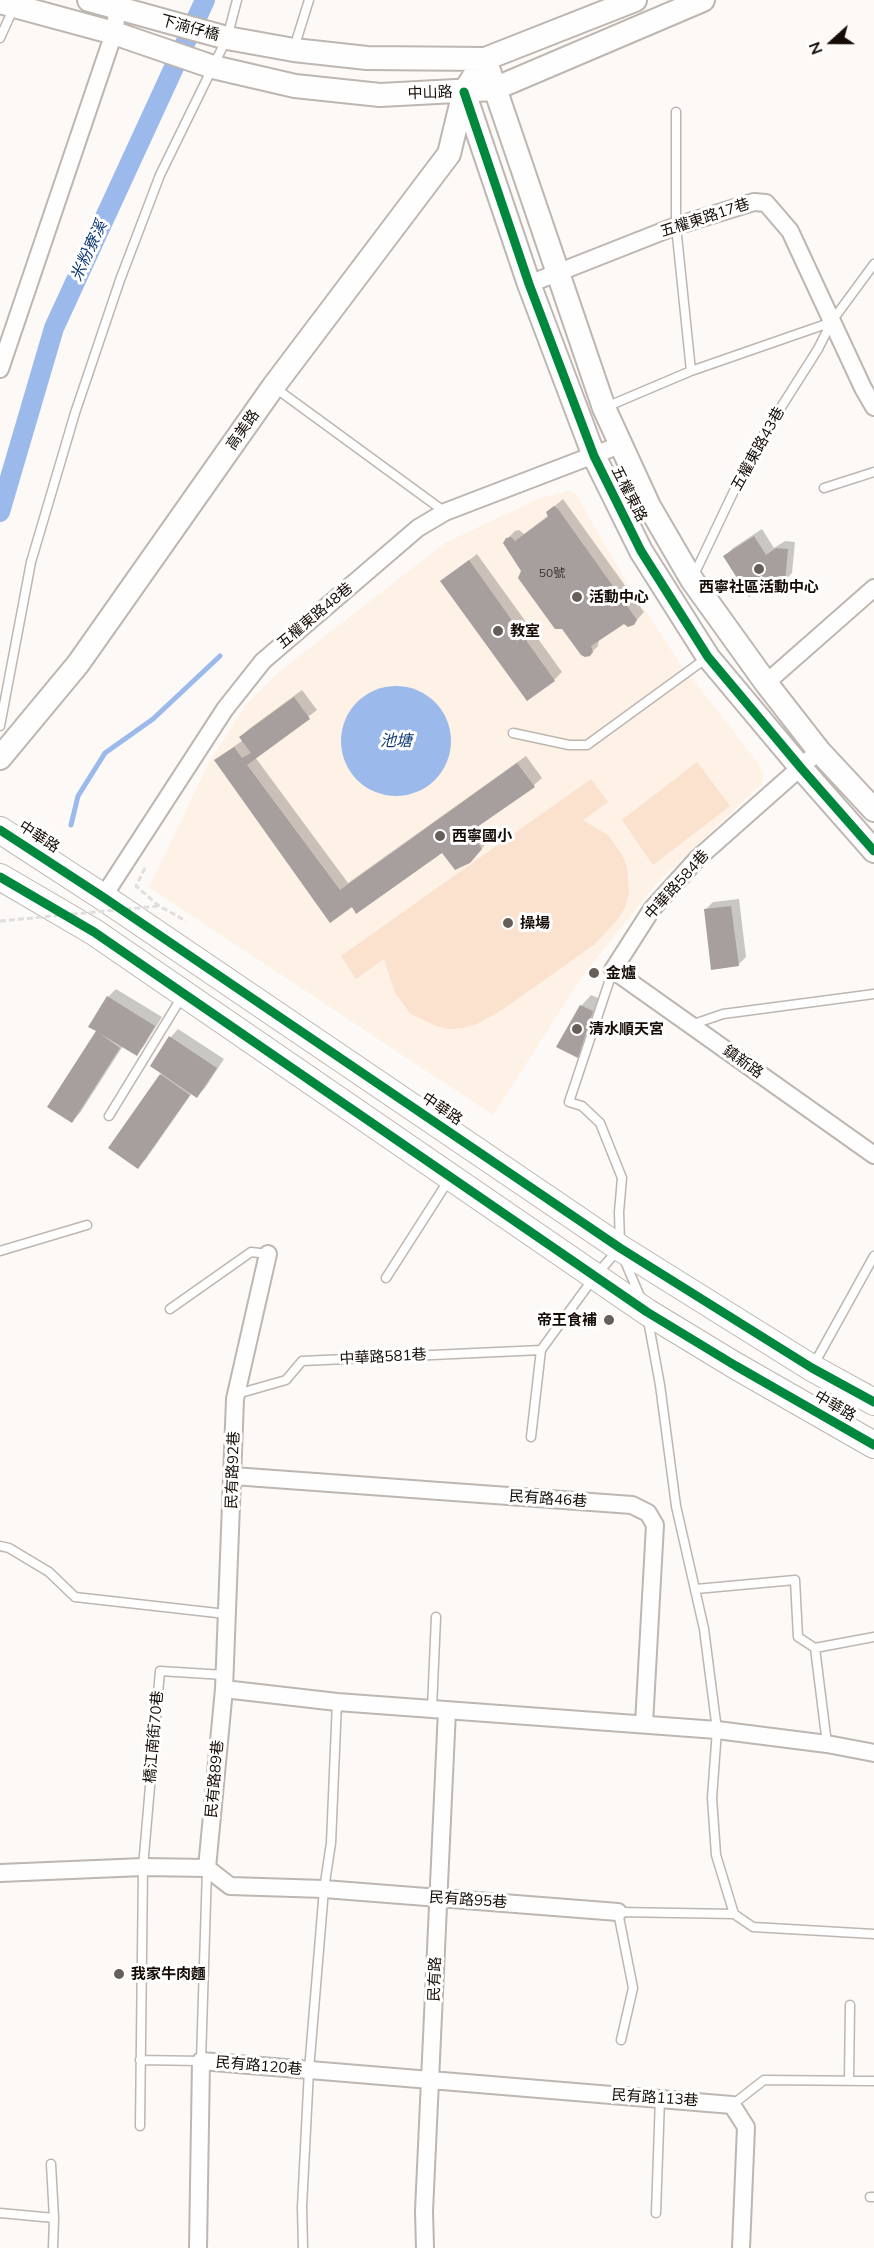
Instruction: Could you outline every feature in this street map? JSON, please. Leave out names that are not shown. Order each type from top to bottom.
[{"type":"main road","name":"中華路","points":[[0,830],[103,897],[620,1248],[812,1368],[874,1402]]},
{"type":"main road","name":"中華路","points":[[0,877],[94,933],[647,1312],[874,1445]]},
{"type":"street","points":[[0,369],[114,33],[122,3],[89,0]]},
{"type":"street","points":[[227,38],[294,50],[368,58],[485,59],[635,0]]},
{"type":"street","name":"中山路","points":[[213,67],[296,86],[380,95],[494,89],[703,0]]},
{"type":"street","name":"下湳仔橋","points":[[122,3],[227,38]]},
{"type":"street","points":[[7,4],[114,33]]},
{"type":"street","name":"下湳仔橋","points":[[114,33],[213,67]]},
{"type":"street","points":[[464,92],[485,59]]},
{"type":"street","name":"五權東路","points":[[485,59],[604,408],[649,506],[692,580],[766,683],[819,751],[874,810]]},
{"type":"street","name":"五權東路","points":[[464,92],[530,284],[594,456],[641,551],[708,657],[874,851]]},
{"type":"street","name":"高美路","points":[[0,758],[78,664],[273,387],[449,154],[464,92]]},
{"type":"street","name":"五權東路17巷","points":[[530,284],[676,226],[754,202],[766,203],[790,231],[832,321],[868,386],[874,407]]},
{"type":"street","name":"五權東路48巷","points":[[103,897],[225,709],[263,661],[418,528],[445,512],[620,446]]},
{"type":"street","points":[[766,683],[874,588]]},
{"type":"street","name":"中華路584巷","points":[[613,970],[652,909],[697,859],[819,751]]},
{"type":"street","name":"鎮新路","points":[[613,970],[874,1155]]},
{"type":"street","name":"民有路92巷","points":[[224,1682],[236,1394],[268,1254]]},
{"type":"street","name":"民有路46巷","points":[[233,1476],[632,1505],[648,1513],[655,1525],[644,1724]]},
{"type":"street","points":[[224,1682],[337,1702],[717,1730],[827,1744],[874,1753]]},
{"type":"street","name":"民有路89巷","points":[[207,1868],[224,1682]]},
{"type":"street","name":"民有路","points":[[425,2248],[424,2211],[432,2079],[438,1898],[440,1709]]},
{"type":"street","points":[[0,1873],[143,1867],[207,1868]]},
{"type":"street","name":"民有路95巷","points":[[207,1868],[230,1886],[324,1889],[618,1912]]},
{"type":"street","name":"民有路120巷","points":[[198,2248],[201,2061],[432,2079]]},
{"type":"street","name":"民有路113巷","points":[[432,2079],[732,2105]]},
{"type":"street","points":[[732,2105],[746,2127],[741,2248]]},
{"type":"lane","points":[[0,726],[31,562],[75,413],[120,280],[160,175],[227,38],[237,0]]},
{"type":"lane","points":[[294,50],[309,0]]},
{"type":"lane","points":[[0,38],[7,4]]},
{"type":"lane","points":[[676,112],[676,226],[691,371]]},
{"type":"lane","name":"五權東路43巷","points":[[692,580],[752,453],[818,349],[832,321],[874,264]]},
{"type":"lane","points":[[604,408],[691,371],[807,332],[832,321]]},
{"type":"lane","points":[[273,387],[445,512]]},
{"type":"lane","points":[[824,488],[874,472]]},
{"type":"lane","points":[[513,733],[569,746],[587,745],[708,657]]},
{"type":"lane","name":"中華路584巷","points":[[613,970],[569,1102],[582,1106],[600,1123],[622,1178],[619,1212],[620,1248],[647,1312]]},
{"type":"lane","points":[[108,1116],[183,994]]},
{"type":"lane","points":[[691,1025],[723,1014],[874,994]]},
{"type":"lane","points":[[387,1278],[450,1178]]},
{"type":"lane","points":[[0,1251],[87,1225]]},
{"type":"lane","points":[[531,1437],[541,1350],[595,1276],[620,1248]]},
{"type":"lane","points":[[170,1310],[251,1252],[268,1254]]},
{"type":"lane","points":[[812,1368],[874,1256]]},
{"type":"lane","points":[[647,1312],[660,1385],[676,1506],[704,1629],[717,1730],[711,1798],[716,1855],[735,1914],[753,1927],[874,1934]]},
{"type":"lane","name":"中華路581巷","points":[[236,1394],[286,1380],[302,1361],[541,1350]]},
{"type":"lane","points":[[0,1546],[9,1548],[49,1572],[75,1597],[226,1614]]},
{"type":"lane","points":[[696,1589],[795,1580],[798,1637],[815,1648],[874,1636]]},
{"type":"lane","points":[[436,1617],[440,1709]]},
{"type":"lane","points":[[815,1648],[827,1744]]},
{"type":"lane","name":"橋江南街70巷","points":[[140,2126],[143,1867],[160,1671],[224,1682]]},
{"type":"lane","points":[[303,2248],[302,2206],[309,2070],[330,1843],[337,1702]]},
{"type":"lane","points":[[140,2060],[201,2061],[207,1868]]},
{"type":"lane","points":[[618,1912],[633,1988],[621,2040]]},
{"type":"lane","name":"民有路95巷","points":[[618,1912],[735,1914]]},
{"type":"lane","points":[[849,2080],[850,2005]]},
{"type":"lane","points":[[732,2105],[764,2080],[874,2081]]},
{"type":"lane","points":[[656,2213],[660,2097]]},
{"type":"lane","points":[[51,2164],[53,2248]]},
{"type":"lane","points":[[0,2213],[54,2218]]},
{"type":"path","points":[[148,861],[136,886],[159,906],[186,921]]},
{"type":"path","points":[[0,921],[159,906]]},
{"type":"shaded area","name":"西寧國小","points":[[568,491],[574,493],[578,498],[625,580],[679,662],[759,764],[763,774],[762,783],[656,884],[583,975],[493,1115],[149,887],[210,761],[246,705],[279,672],[445,543],[540,498]]},
{"type":"shaded area","points":[[697,762],[730,806],[653,865],[622,820]]},
{"type":"shaded area","points":[[591,779],[608,802],[583,820],[609,836],[622,855],[627,867],[629,893],[618,919],[595,944],[502,1010],[477,1024],[462,1028],[449,1029],[436,1026],[411,1014],[395,993],[384,959],[356,979],[341,956]]},
{"type":"water","name":"池塘","points":[[396,686],[417,690],[435,702],[447,720],[451,741],[447,762],[435,780],[417,792],[396,796],[375,792],[357,780],[345,762],[341,741],[345,720],[357,702],[375,690]]},
{"type":"building","name":"活動中心","points":[[554,506],[637,620],[634,625],[628,627],[624,624],[591,646],[593,652],[590,656],[581,655],[562,629],[555,629],[518,578],[521,571],[503,543],[506,538],[511,537],[515,541],[548,517],[546,512]]},
{"type":"building","name":"西寧社區活動中心","points":[[754,536],[766,555],[776,548],[788,549],[785,582],[766,595],[762,588],[749,597],[723,556]]},
{"type":"building","name":"教室","points":[[469,560],[555,681],[527,701],[440,581]]},
{"type":"building","points":[[294,697],[310,719],[247,765],[340,890],[517,763],[535,787],[470,832],[482,849],[470,863],[455,870],[442,853],[356,914],[352,907],[330,923],[214,760],[234,747],[242,758],[251,753],[239,737]]},
{"type":"building","points":[[731,906],[739,966],[711,970],[704,909]]},
{"type":"building","points":[[107,996],[155,1026],[137,1056],[99,1033],[120,1048],[72,1123],[47,1107],[96,1031],[88,1027]]},
{"type":"building","name":"清水順天宮","points":[[580,1005],[593,1011],[578,1058],[556,1047]]},
{"type":"building","points":[[169,1036],[217,1068],[197,1098],[150,1066]]},
{"type":"building","points":[[160,1074],[190,1095],[138,1169],[108,1148]]},
{"type":"waterway","name":"米粉寮溪","points":[[0,512],[54,328],[205,0]]},
{"type":"waterway","points":[[71,825],[78,796],[105,753],[153,719],[220,656]]},
{"type":"cycle path","points":[[464,92],[529,284],[594,456],[641,551],[708,657],[874,851]]},
{"type":"cycle path","points":[[0,830],[103,897],[620,1248],[812,1368],[874,1402]]},
{"type":"cycle path","points":[[0,877],[94,932],[647,1312],[874,1445]]},
{"type":"place","name":"西寧社區活動中心","points":[[759,569]]},
{"type":"place","name":"活動中心","points":[[577,597]]},
{"type":"place","name":"教室","points":[[498,631]]},
{"type":"place","name":"西寧國小","points":[[440,836]]},
{"type":"place","name":"操場","points":[[508,923]]},
{"type":"place","name":"金爐","points":[[594,973]]},
{"type":"place","name":"清水順天宮","points":[[577,1029]]},
{"type":"place","name":"帝王食補","points":[[609,1320]]},
{"type":"place","name":"我家牛肉麵","points":[[119,1974]]}]
